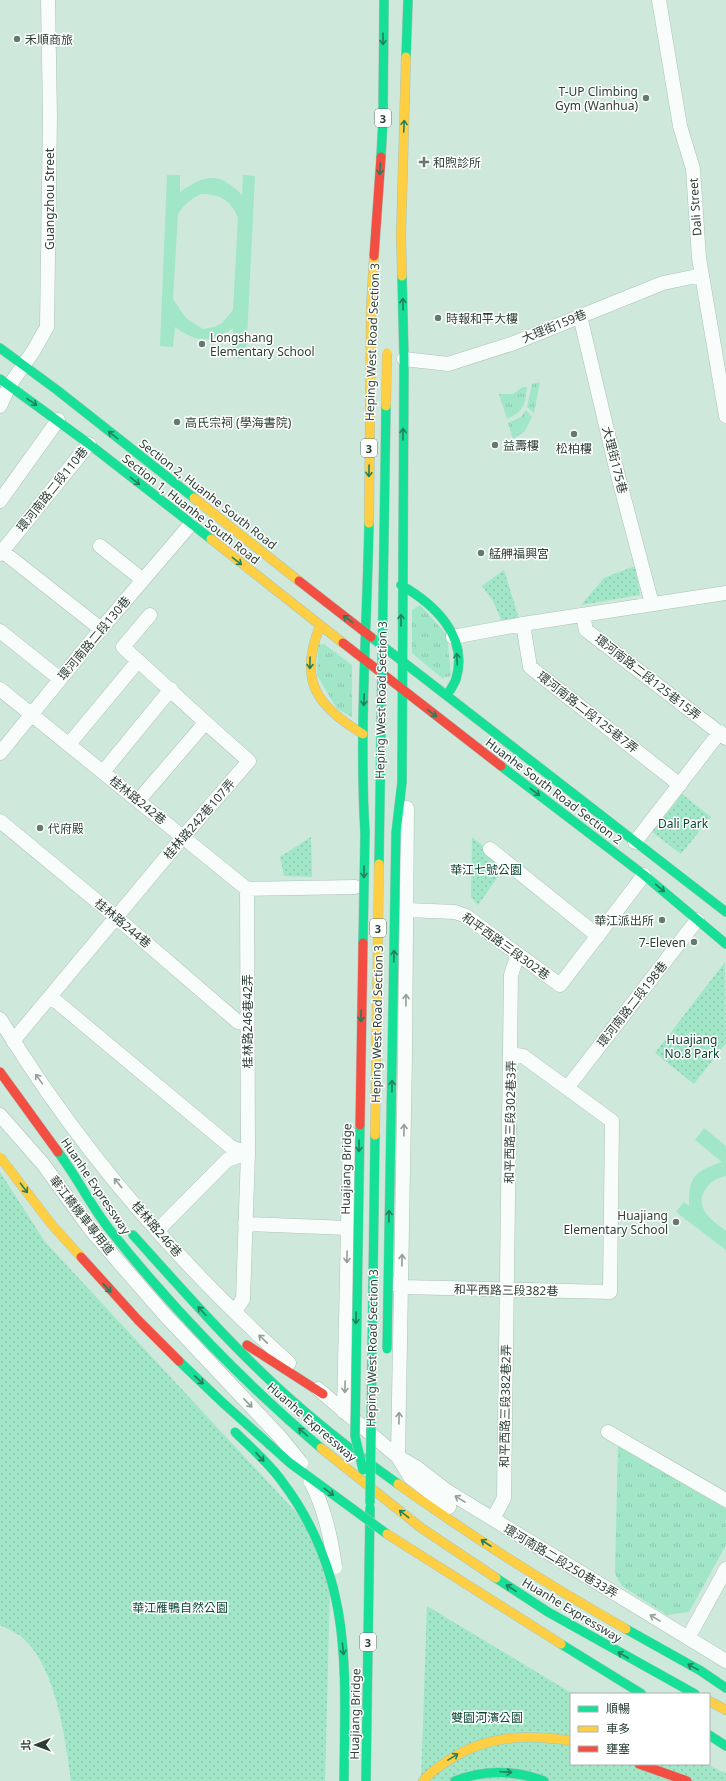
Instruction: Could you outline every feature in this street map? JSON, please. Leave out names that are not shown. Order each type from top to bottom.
[{"type":"main road","name":"Heping West Road Section 3","points":[[365,833],[362,785],[371,307],[383,119],[384,0]]},
{"type":"main road","name":"Heping West Road Section 3","points":[[387,1358],[396,834],[402,782],[401,585],[404,359],[401,235],[408,0]]},
{"type":"main road","name":"Heping West Road Section 3","points":[[393,286],[401,235]]},
{"type":"main road","name":"Heping West Road Section 3","points":[[376,236],[382,279]]},
{"type":"main road","name":"Section 2, Huanhe South Road","points":[[0,348],[56,390],[401,660]]},
{"type":"main road","name":"Heping West Road Section 3","points":[[370,1503],[387,348]]},
{"type":"main road","name":"Section 1, Huanhe South Road","points":[[5,383],[58,420],[365,661]]},
{"type":"main road","points":[[401,585],[434,607],[445,621],[453,637],[457,653],[457,669],[455,680],[446,695]]},
{"type":"main road","points":[[320,626],[315,637],[310,659],[311,676],[316,692],[322,702],[337,718],[363,734]]},
{"type":"main road","name":"Huanhe South Road Section 2","points":[[401,660],[726,912]]},
{"type":"main road","name":"Huanhe South Road Section 2","points":[[365,661],[644,875],[726,944]]},
{"type":"main road","name":"Huajiang Bridge","points":[[365,833],[355,1436],[370,1503]]},
{"type":"main road","name":"Huanhe Expressway","points":[[0,1072],[68,1165],[109,1230],[162,1291],[246,1380],[320,1447],[420,1527],[548,1612],[693,1693]]},
{"type":"main road","points":[[0,1158],[52,1226],[171,1354],[290,1463],[400,1544],[640,1693]]},
{"type":"main road","points":[[68,1165],[100,1200]]},
{"type":"main road","points":[[127,1229],[213,1322],[277,1387],[354,1452],[436,1504],[568,1596],[701,1671],[726,1688]]},
{"type":"main road","points":[[213,1322],[323,1394]]},
{"type":"main road","points":[[171,1354],[188,1383]]},
{"type":"main road","points":[[231,1428],[281,1480],[301,1511],[318,1542],[332,1579],[340,1614],[344,1658],[344,1781]]},
{"type":"main road","name":"Huajiang Bridge","points":[[366,1781],[370,1503],[386,1431]]},
{"type":"main road","points":[[710,1702],[726,1710]]},
{"type":"main road","points":[[423,1781],[454,1756],[486,1740],[519,1736],[549,1737],[570,1741]]},
{"type":"main road","points":[[710,1736],[726,1746]]},
{"type":"main road","points":[[641,1765],[687,1781]]},
{"type":"main road","points":[[454,1781],[470,1774],[503,1771],[530,1775],[544,1781]]},
{"type":"street","name":"Guangzhou Street","points":[[0,406],[5,383],[23,366],[47,327],[50,116],[48,0]]},
{"type":"street","name":"Dali Street","points":[[659,0],[680,126],[693,169],[699,258],[726,416]]},
{"type":"street","name":"大理街159巷","points":[[404,359],[448,364],[514,342],[663,282],[702,275]]},
{"type":"street","name":"大理街175巷","points":[[580,316],[616,468],[652,604]]},
{"type":"street","points":[[0,501],[58,420]]},
{"type":"street","name":"環河南路二段110巷","points":[[1,553],[89,444]]},
{"type":"street","name":"環河南路二段130巷","points":[[0,753],[101,629],[190,525]]},
{"type":"street","points":[[100,546],[143,580]]},
{"type":"street","points":[[1,553],[101,629]]},
{"type":"street","points":[[453,637],[523,624],[726,593]]},
{"type":"street","name":"桂林路242巷107弄","points":[[13,1041],[183,837],[249,761],[205,723],[171,689],[123,647],[150,615]]},
{"type":"street","name":"環河南路二段125巷15弄","points":[[583,616],[586,630],[723,735]]},
{"type":"street","name":"環河南路二段125巷7弄","points":[[523,624],[530,667],[680,785]]},
{"type":"street","points":[[0,631],[60,679]]},
{"type":"street","points":[[69,744],[138,661]]},
{"type":"street","name":"桂林路242巷","points":[[0,689],[248,889]]},
{"type":"street","points":[[103,772],[171,689]]},
{"type":"street","points":[[138,801],[205,723]]},
{"type":"street","points":[[635,842],[680,785],[723,735]]},
{"type":"street","name":"Heping West Road Section 3","points":[[398,1457],[397,1290],[407,910],[407,806],[402,782]]},
{"type":"street","name":"Heping West Road Section 3","points":[[344,1412],[350,1284],[348,1228],[355,887],[355,809],[362,785]]},
{"type":"street","name":"桂林路244巷","points":[[0,821],[116,917],[238,1022],[247,1024]]},
{"type":"street","points":[[490,849],[598,936]]},
{"type":"street","name":"和平西路三段302巷","points":[[407,910],[461,913],[560,986],[644,875]]},
{"type":"street","points":[[248,889],[355,887]]},
{"type":"street","name":"桂林路246巷42弄","points":[[235,1311],[243,1299],[248,1154],[248,889]]},
{"type":"street","name":"環河南路二段198巷","points":[[567,1088],[697,920]]},
{"type":"street","name":"和平西路三段302巷3弄","points":[[506,1290],[511,1054],[511,975],[518,954]]},
{"type":"street","points":[[51,997],[231,1147],[248,1154]]},
{"type":"street","name":"桂林路246巷","points":[[0,1019],[13,1041],[77,1132],[157,1231],[235,1311],[323,1394],[398,1457]]},
{"type":"street","points":[[511,1054],[523,1056],[567,1088]]},
{"type":"street","name":"和平西路三段382巷","points":[[397,1290],[610,1292],[612,1122],[567,1088]]},
{"type":"street","name":"華江橋機車專用道","points":[[0,1115],[43,1164],[91,1230],[164,1314],[300,1460],[318,1495],[331,1534],[336,1576],[334,1781]]},
{"type":"street","points":[[157,1231],[227,1160],[248,1154]]},
{"type":"street","points":[[245,1224],[348,1228]]},
{"type":"street","name":"和平西路三段382巷2弄","points":[[493,1519],[504,1498],[506,1290]]},
{"type":"street","points":[[608,1432],[726,1500]]},
{"type":"street","points":[[398,1457],[410,1477],[436,1504],[575,1590],[707,1662],[726,1675]]},
{"type":"street","name":"環河南路二段250巷33弄","points":[[398,1457],[416,1467],[447,1491],[726,1661]]},
{"type":"street","points":[[688,1638],[726,1570]]},
{"type":"street","points":[[494,1781],[510,1781]]},
{"type":"green space","points":[[167,175],[180,175],[180,192],[197,182],[212,178],[226,182],[242,195],[243,175],[255,176],[246,359],[232,358],[233,328],[218,337],[204,340],[190,336],[175,327],[173,347],[160,346]],"holes":[[[201,194],[214,195],[228,202],[238,218],[233,310],[222,323],[214,327],[203,329],[186,318],[173,299],[178,214],[191,200]]]},
{"type":"green space","points":[[540,382],[534,413],[527,407],[532,384]]},
{"type":"green space","points":[[523,387],[527,387],[523,407],[507,419],[499,394],[513,394]]},
{"type":"green space","points":[[526,410],[532,417],[525,431],[513,439],[508,423],[521,417]]},
{"type":"green space","points":[[635,566],[640,595],[581,605],[604,578]]},
{"type":"green space","points":[[504,570],[520,622],[503,624],[493,601],[482,586]]},
{"type":"green space","points":[[420,605],[447,635],[451,676],[442,678],[412,653],[412,610]]},
{"type":"green space","points":[[324,644],[352,665],[352,717],[337,709],[317,675],[318,645]]},
{"type":"green space","name":"Dali Park","points":[[682,794],[711,817],[681,854],[652,832]]},
{"type":"green space","points":[[311,837],[312,877],[284,876],[280,857]]},
{"type":"green space","name":"華江七號公園","points":[[472,837],[506,865],[478,905],[471,897]]},
{"type":"green space","name":"Huajiang No.8 Park","points":[[725,962],[726,1043],[694,1084],[655,1053]]},
{"type":"green space","points":[[704,1128],[726,1146],[726,1176],[715,1180],[706,1189],[703,1194],[702,1206],[707,1215],[726,1231],[726,1250],[676,1212],[684,1202],[689,1206],[690,1187],[695,1176],[699,1172],[722,1162],[695,1140]]},
{"type":"green space","name":"華江雁鴨自然公園","points":[[0,1172],[45,1242],[331,1550],[325,1781],[71,1781],[66,1745],[58,1706],[52,1686],[44,1668],[35,1652],[22,1637],[0,1625]]},
{"type":"green space","points":[[618,1446],[726,1509],[726,1545],[689,1612],[667,1615],[622,1586],[615,1574]]},
{"type":"green space","name":"雙園河濱公園","points":[[427,1606],[571,1693],[570,1693],[570,1765],[707,1765],[726,1773],[726,1781],[421,1781]]},
{"type":"traffic: fast","points":[[381,157],[383,119],[384,0]]},
{"type":"traffic: fast","points":[[406,57],[408,0]]},
{"type":"traffic: fast","points":[[396,833],[402,782],[404,359],[402,276]]},
{"type":"traffic: fast","points":[[0,348],[57,390],[194,498]]},
{"type":"traffic: fast","points":[[0,379],[89,444],[211,539]]},
{"type":"traffic: fast","points":[[379,864],[386,406]]},
{"type":"traffic: fast","points":[[365,833],[363,794],[363,717],[369,523]]},
{"type":"traffic: fast","points":[[401,585],[436,612],[446,623],[453,635],[458,649],[459,663],[456,679],[447,695]]},
{"type":"traffic: fast","points":[[371,637],[726,912]]},
{"type":"traffic: fast","points":[[501,766],[644,875],[726,944]]},
{"type":"traffic: fast","points":[[363,943],[365,833]]},
{"type":"traffic: fast","points":[[387,1349],[396,833]]},
{"type":"traffic: fast","points":[[360,1125],[355,1436],[363,1470]]},
{"type":"traffic: fast","points":[[370,1503],[375,1135]]},
{"type":"traffic: fast","points":[[58,1152],[103,1221],[158,1288],[237,1372],[321,1448]]},
{"type":"traffic: fast","points":[[133,1235],[221,1332],[277,1387],[306,1413],[398,1484]]},
{"type":"traffic: fast","points":[[179,1361],[290,1463],[387,1534]]},
{"type":"traffic: fast","points":[[235,1432],[276,1473],[305,1516],[322,1552],[333,1588],[340,1624],[344,1661],[344,1781]]},
{"type":"traffic: fast","points":[[366,1781],[370,1508]]},
{"type":"traffic: fast","points":[[496,1578],[548,1612],[693,1693]]},
{"type":"traffic: fast","points":[[626,1629],[701,1671],[726,1688]]},
{"type":"traffic: fast","points":[[561,1644],[640,1693]]},
{"type":"traffic: fast","points":[[710,1736],[726,1746]]},
{"type":"traffic: fast","points":[[455,1781],[477,1774],[500,1772],[533,1777],[544,1781]]},
{"type":"traffic: slow","points":[[402,276],[401,235],[406,57]]},
{"type":"traffic: slow","points":[[369,523],[371,307],[374,256]]},
{"type":"traffic: slow","points":[[386,406],[387,353]]},
{"type":"traffic: slow","points":[[194,498],[299,581]]},
{"type":"traffic: slow","points":[[211,539],[343,643]]},
{"type":"traffic: slow","points":[[320,626],[314,645],[311,662],[312,677],[316,690],[323,702],[333,713],[363,734]]},
{"type":"traffic: slow","points":[[375,1135],[379,864]]},
{"type":"traffic: slow","points":[[0,1157],[52,1225],[81,1257]]},
{"type":"traffic: slow","points":[[321,1448],[420,1527],[496,1578]]},
{"type":"traffic: slow","points":[[398,1484],[510,1560],[626,1629]]},
{"type":"traffic: slow","points":[[387,1534],[561,1644]]},
{"type":"traffic: slow","points":[[710,1702],[726,1710]]},
{"type":"traffic: slow","points":[[423,1781],[435,1769],[449,1760],[463,1752],[493,1741],[524,1737],[570,1741]]},
{"type":"traffic: jam","points":[[374,256],[381,157]]},
{"type":"traffic: jam","points":[[299,581],[371,637]]},
{"type":"traffic: jam","points":[[343,643],[501,766]]},
{"type":"traffic: jam","points":[[360,1125],[363,943]]},
{"type":"traffic: jam","points":[[0,1072],[58,1152]]},
{"type":"traffic: jam","points":[[81,1257],[138,1320],[179,1361]]},
{"type":"traffic: jam","points":[[247,1345],[323,1394]]},
{"type":"traffic: jam","points":[[642,1765],[687,1781]]},
{"type":"place","name":"禾順商旅","points":[[17,39]]},
{"type":"place","name":"T-UP Climbing Gym (Wanhua)","points":[[646,98]]},
{"type":"place","name":"和煦診所","points":[[424,162]]},
{"type":"place","name":"時報和平大樓","points":[[438,318]]},
{"type":"place","name":"Longshang Elementary School","points":[[202,344]]},
{"type":"place","name":"高氏宗祠 (學海書院)","points":[[177,422]]},
{"type":"place","name":"松柏樓","points":[[574,434]]},
{"type":"place","name":"益壽樓","points":[[495,445]]},
{"type":"place","name":"艋舺福興宮","points":[[481,553]]},
{"type":"place","name":"代府殿","points":[[40,828]]},
{"type":"place","name":"華江派出所","points":[[662,920]]},
{"type":"place","name":"7-Eleven","points":[[694,942]]},
{"type":"place","name":"Huajiang Elementary School","points":[[676,1222]]}]
